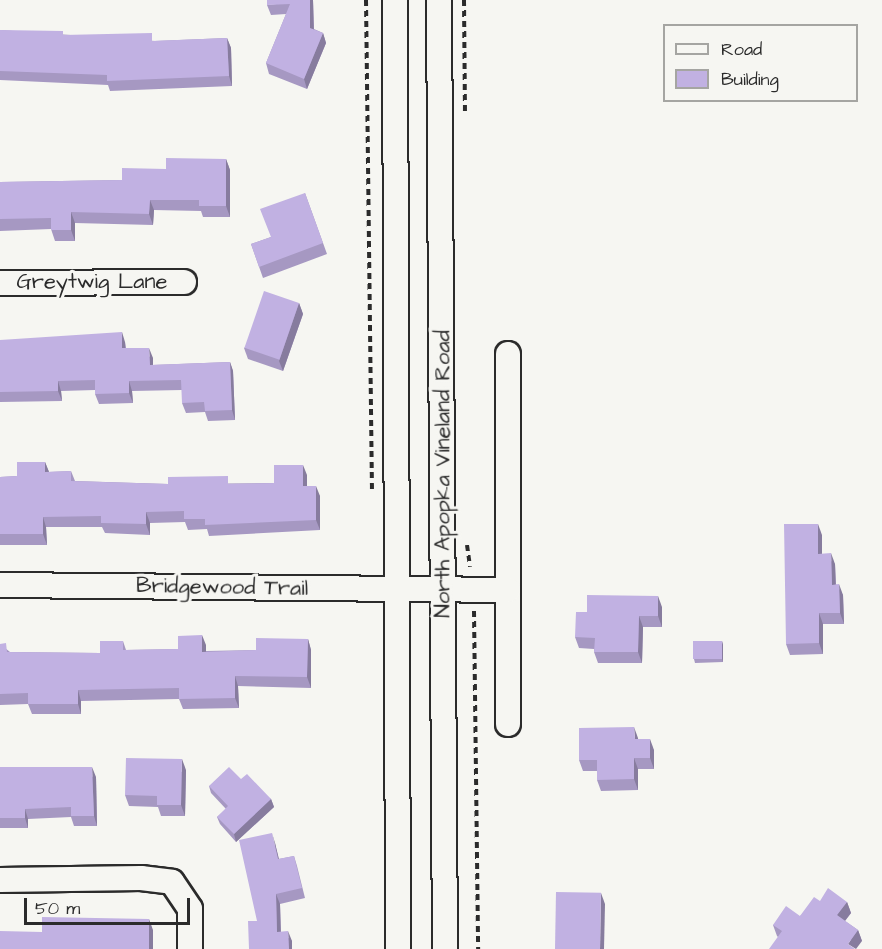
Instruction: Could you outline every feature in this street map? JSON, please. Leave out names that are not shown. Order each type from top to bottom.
[{"type":"street","name":"North Apopka Vineland Road","points":[[395,0],[398,949]]},
{"type":"street","name":"North Apopka Vineland Road","points":[[439,0],[445,949]]},
{"type":"street","name":"Greytwig Lane","points":[[0,283],[184,282]]},
{"type":"street","points":[[507,354],[508,724]]},
{"type":"street","name":"Bridgewood Trail","points":[[0,585],[508,590]]},
{"type":"street","points":[[0,880],[141,878],[172,882],[190,909],[190,949]]},
{"type":"path","points":[[464,0],[465,115]]},
{"type":"path","points":[[467,534],[473,590],[477,949]]},
{"type":"building","points":[[267,0],[310,0],[310,28],[323,33],[304,79],[266,63],[290,4],[267,5]]},
{"type":"building","points":[[0,30],[63,31],[63,35],[152,33],[152,41],[227,38],[229,76],[107,81],[107,75],[0,71]]},
{"type":"building","points":[[166,158],[226,159],[226,206],[199,206],[199,200],[150,200],[149,214],[71,212],[71,230],[51,230],[51,218],[0,219],[0,182],[122,180],[122,168],[166,169]]},
{"type":"building","points":[[305,193],[323,243],[259,267],[251,244],[271,237],[260,209]]},
{"type":"building","points":[[264,291],[299,303],[279,360],[244,348]]},
{"type":"building","points":[[122,332],[122,348],[149,348],[150,365],[230,362],[232,410],[205,411],[204,402],[182,403],[181,380],[129,381],[129,393],[95,394],[95,380],[58,381],[58,391],[0,392],[0,340]]},
{"type":"building","points":[[17,462],[45,462],[45,472],[71,471],[71,481],[168,484],[168,477],[228,476],[228,484],[274,483],[274,465],[303,465],[303,486],[316,486],[316,520],[205,525],[205,519],[184,519],[184,511],[146,512],[146,524],[101,523],[101,516],[43,517],[43,534],[0,534],[0,477],[17,476]]},
{"type":"building","points":[[784,524],[818,524],[818,554],[831,553],[832,585],[839,584],[840,613],[819,613],[819,643],[786,644]]},
{"type":"building","points":[[587,595],[658,596],[658,616],[639,616],[638,652],[594,652],[595,638],[575,637],[576,612],[587,612]]},
{"type":"building","points":[[202,635],[202,652],[256,650],[256,638],[308,639],[307,677],[235,676],[235,698],[179,699],[179,688],[78,690],[78,704],[28,704],[28,693],[0,694],[0,644],[6,643],[7,652],[100,653],[100,641],[123,641],[123,650],[178,649],[178,636]]},
{"type":"building","points":[[693,641],[722,641],[722,659],[693,659]]},
{"type":"building","points":[[634,727],[635,739],[650,739],[650,758],[634,758],[634,779],[597,780],[597,760],[579,760],[579,728]]},
{"type":"building","points":[[126,758],[182,759],[181,805],[157,805],[157,796],[125,795]]},
{"type":"building","points":[[0,767],[92,767],[94,816],[71,816],[71,807],[25,809],[25,818],[0,818]]},
{"type":"building","points":[[229,767],[241,779],[247,774],[271,799],[234,834],[217,817],[228,806],[209,786]]},
{"type":"building","points":[[272,833],[278,859],[294,856],[302,888],[276,894],[277,932],[288,931],[289,949],[249,949],[248,921],[257,921],[239,840]]},
{"type":"building","points":[[828,888],[847,902],[837,915],[858,930],[848,944],[855,949],[769,949],[782,931],[773,925],[786,906],[800,916],[814,897],[820,901]]},
{"type":"building","points":[[556,892],[601,893],[600,949],[555,949]]},
{"type":"building","points":[[42,917],[149,919],[149,949],[0,949],[0,931],[42,932]]}]
